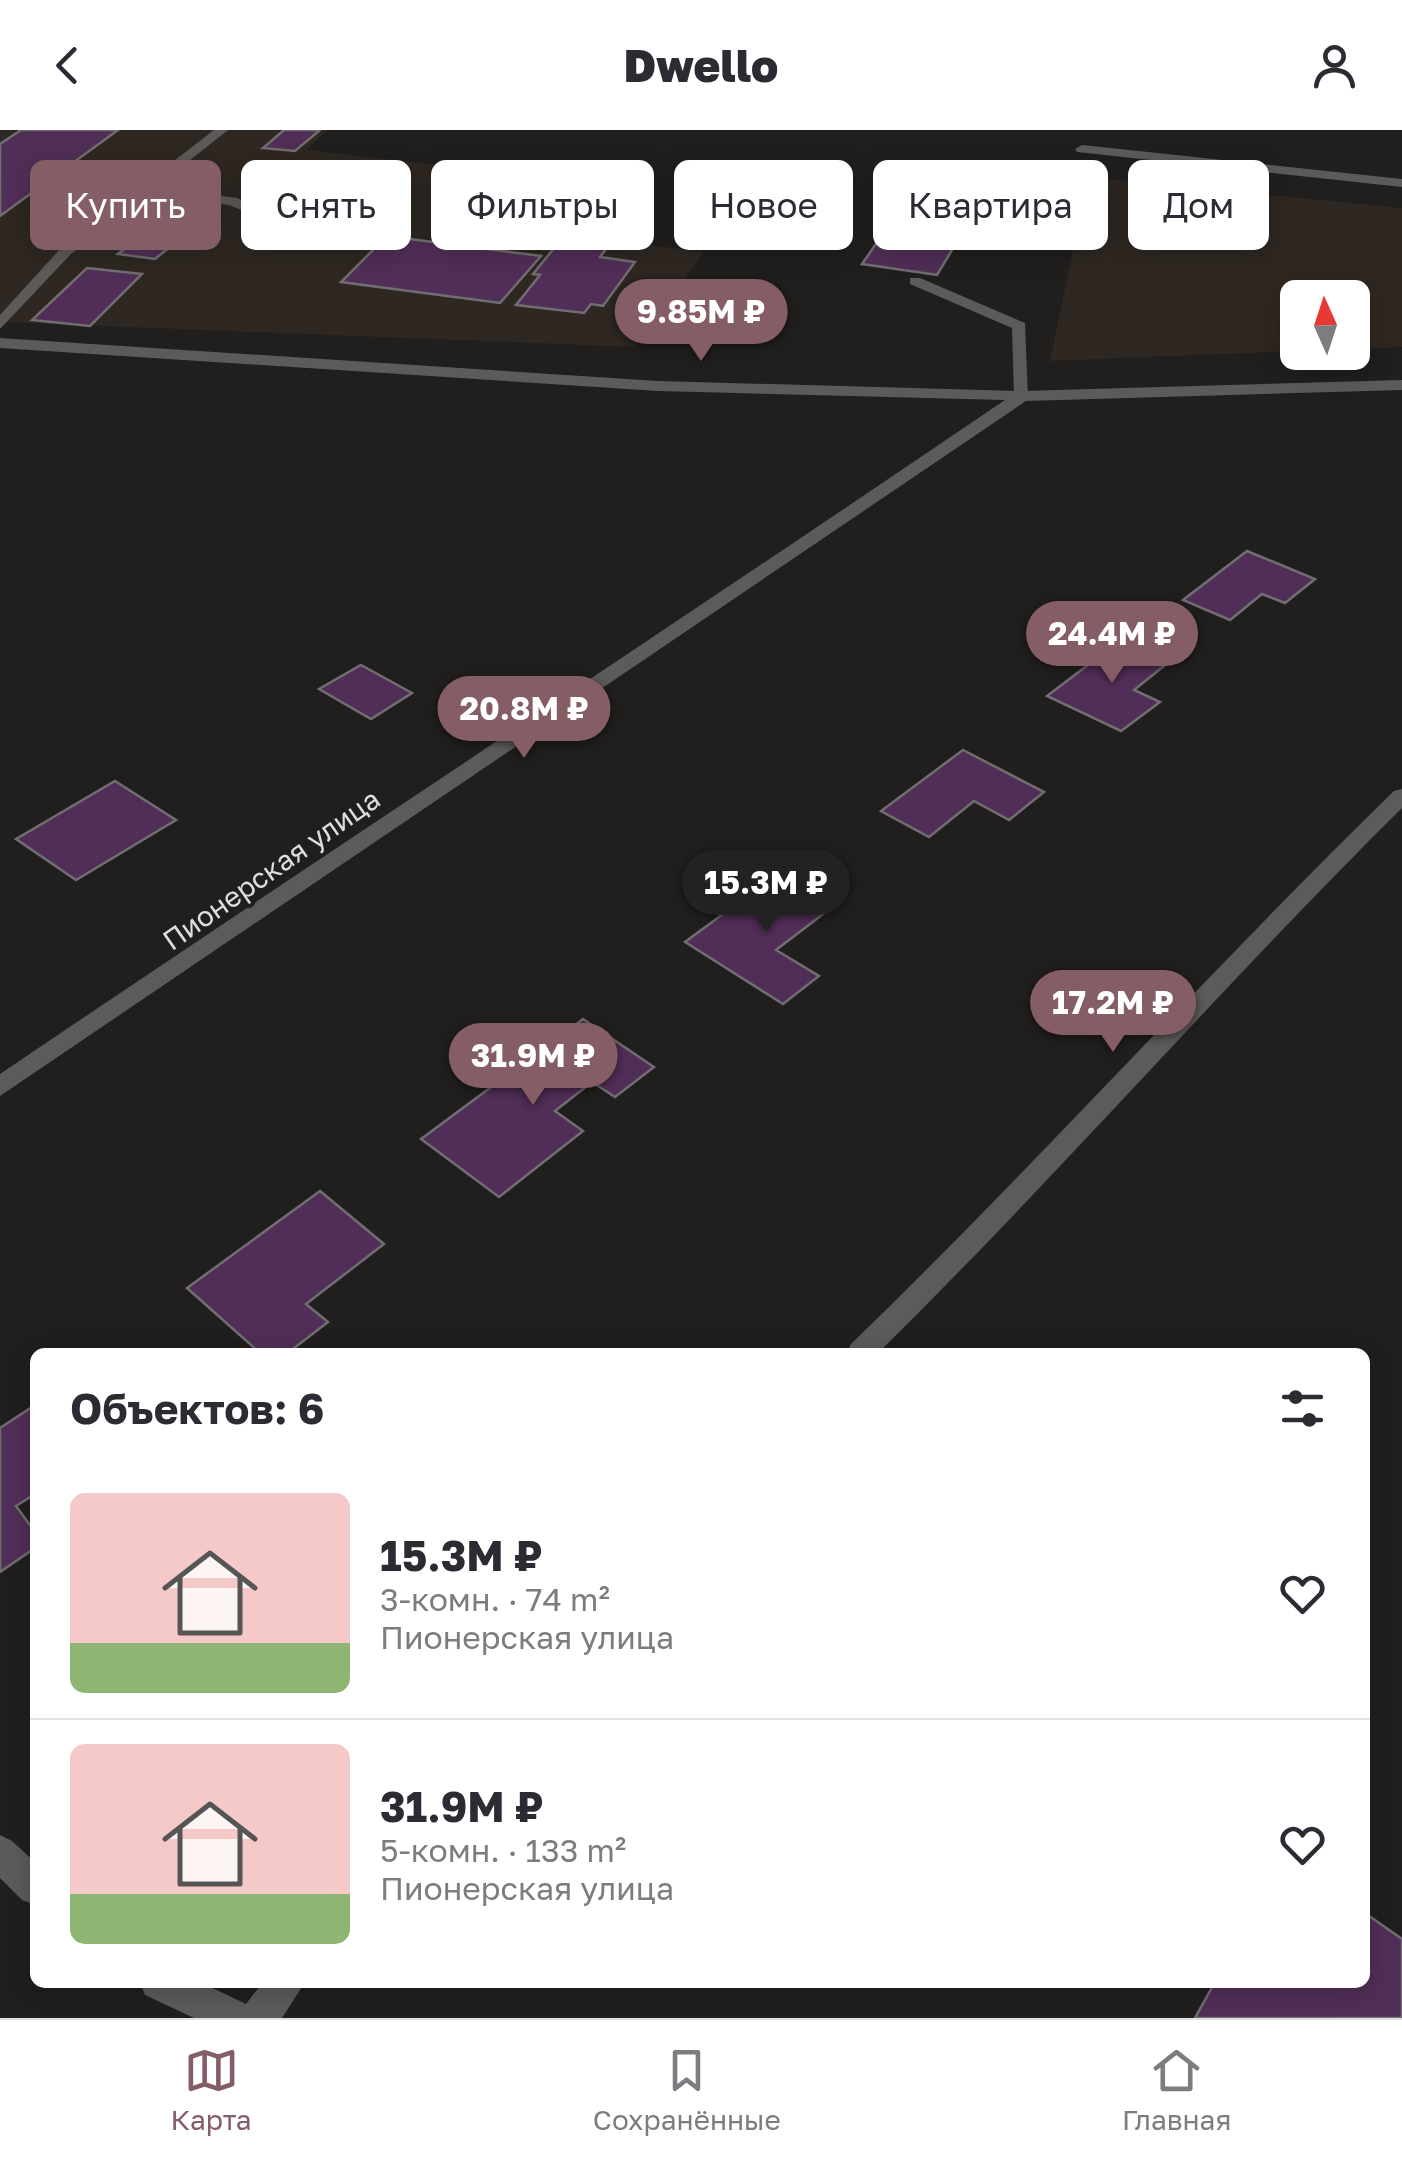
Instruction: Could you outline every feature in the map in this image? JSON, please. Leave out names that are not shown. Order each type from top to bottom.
[{"type":"street","points":[[184,160],[222,130]]},
{"type":"street","points":[[1082,149],[1402,183]]},
{"type":"street","points":[[0,324],[67,250]]},
{"type":"street","points":[[916,281],[1020,326],[1022,396]]},
{"type":"street","points":[[0,343],[658,386],[1022,396],[1402,384]]},
{"type":"street","name":"Пионерская улица","points":[[0,1087],[440,785],[669,637],[1022,396]]},
{"type":"street","points":[[865,1348],[975,1244],[1326,869],[1402,796]]},
{"type":"street","points":[[0,1852],[30,1882]]},
{"type":"street","points":[[171,1988],[235,2018]]},
{"type":"street","points":[[258,2018],[282,1988]]},
{"type":"shaded area","points":[[0,130],[327,130],[306,150],[393,160],[241,160],[241,250],[411,250],[411,162],[431,164],[431,250],[654,250],[654,245],[704,252],[636,347],[0,322]]},
{"type":"shaded area","points":[[1108,179],[1128,181],[1128,250],[1269,250],[1269,195],[1402,208],[1402,347],[1370,348],[1370,280],[1280,280],[1280,352],[1050,361],[1073,250],[1108,250]]},
{"type":"building","points":[[21,130],[118,130],[77,160],[30,160],[30,194],[0,216],[0,144]]},
{"type":"building","points":[[284,130],[320,130],[295,151],[263,148]]},
{"type":"building","points":[[411,239],[431,242],[431,250],[495,250],[541,256],[500,303],[341,282],[373,250],[411,250]]},
{"type":"building","points":[[873,248],[952,250],[937,275],[862,264]]},
{"type":"building","points":[[123,250],[166,250],[155,259],[118,254]]},
{"type":"building","points":[[553,250],[605,250],[600,257],[635,262],[603,306],[591,304],[584,313],[516,305],[540,275],[533,274]]},
{"type":"building","points":[[87,268],[142,274],[90,326],[32,320]]},
{"type":"building","points":[[1247,551],[1315,579],[1285,603],[1262,594],[1230,620],[1183,600]]},
{"type":"building","points":[[1121,640],[1169,662],[1134,690],[1160,702],[1121,731],[1047,696]]},
{"type":"building","points":[[361,665],[412,693],[371,719],[319,689]]},
{"type":"building","points":[[963,750],[1044,792],[1009,820],[974,801],[929,837],[881,811]]},
{"type":"building","points":[[115,781],[176,820],[76,880],[16,839]]},
{"type":"building","points":[[783,870],[839,902],[776,950],[819,976],[783,1004],[685,942]]},
{"type":"building","points":[[583,1019],[654,1067],[615,1097],[592,1082],[555,1111],[583,1131],[499,1197],[421,1139]]},
{"type":"building","points":[[320,1191],[384,1244],[306,1304],[328,1322],[294,1348],[254,1348],[187,1288]]},
{"type":"building","points":[[30,1408],[30,1497],[16,1506],[30,1525],[30,1551],[0,1572],[0,1428]]},
{"type":"building","points":[[1370,1917],[1402,1939],[1402,2018],[1195,2018],[1212,1988],[1370,1988]]}]
